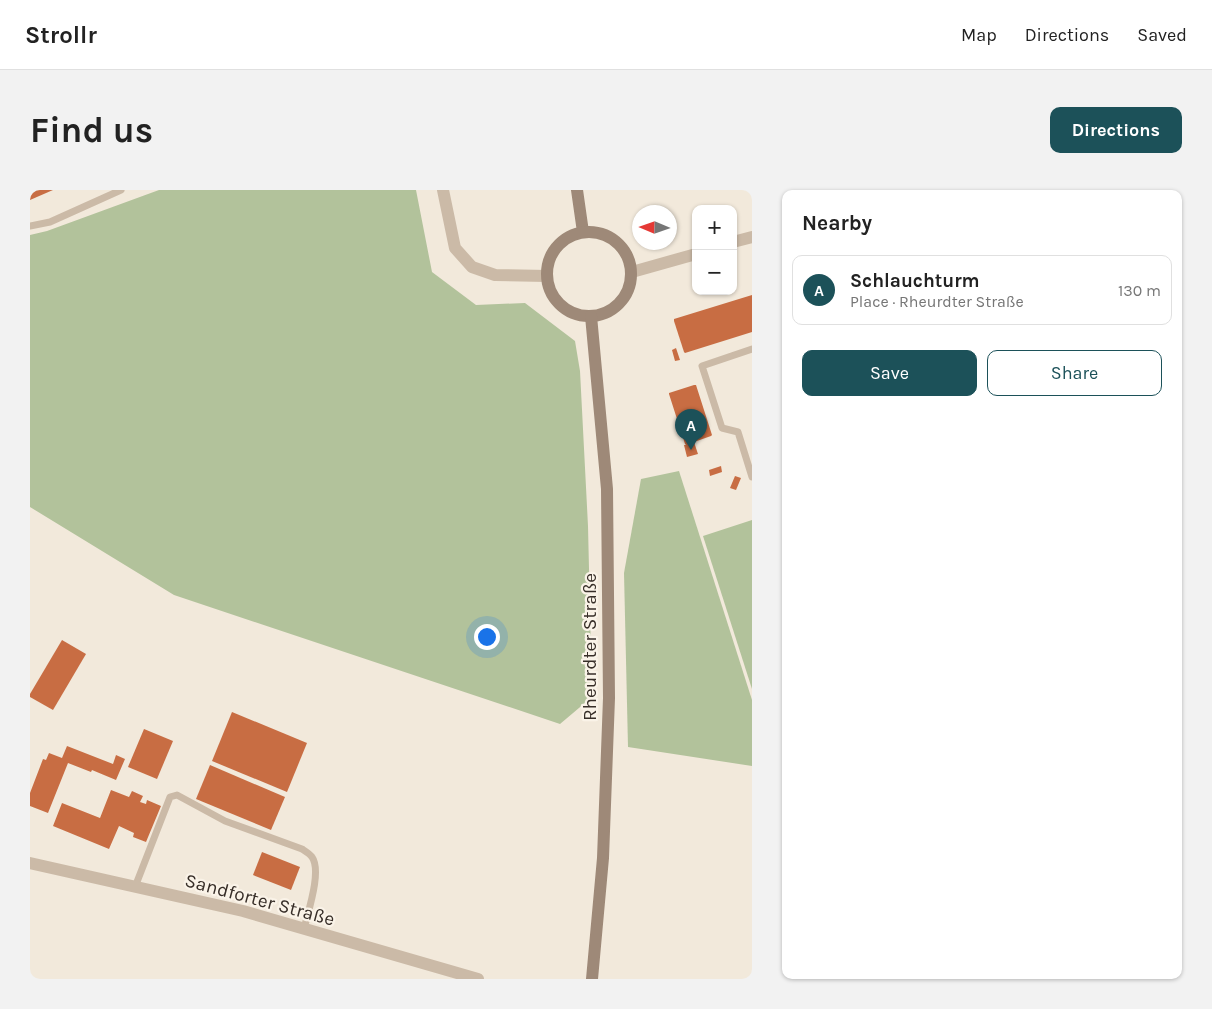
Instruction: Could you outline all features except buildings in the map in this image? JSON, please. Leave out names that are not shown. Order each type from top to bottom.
[{"type":"main road","points":[[577,190],[583,232]]},
{"type":"main road","points":[[583,232],[596,232],[608,236],[618,244],[626,254],[632,272],[625,294],[617,305],[605,312],[591,316],[578,314],[566,309],[556,300],[550,289],[547,276],[548,264],[557,247],[571,236],[583,232]]},
{"type":"main road","name":"Rheurdter Straße","points":[[591,316],[607,489],[609,698],[603,858],[592,979]]},
{"type":"street","points":[[443,190],[455,248],[472,267],[495,275],[547,276]]},
{"type":"street","points":[[737,241],[752,237]]},
{"type":"street","points":[[632,272],[692,255]]},
{"type":"street","name":"Sandforter Straße","points":[[30,863],[243,911],[478,979]]},
{"type":"lane","points":[[30,226],[50,222],[121,190]]},
{"type":"lane","points":[[752,349],[702,366],[722,428],[738,432],[752,477]]},
{"type":"lane","points":[[135,887],[170,797],[177,795],[225,821],[302,849],[312,858],[316,874],[304,929]]},
{"type":"green space","points":[[159,190],[416,190],[432,272],[476,305],[525,303],[575,341],[580,371],[588,526],[592,697],[560,724],[174,595],[30,507],[30,235],[47,231]]},
{"type":"green space","points":[[679,471],[752,700],[752,766],[628,747],[624,573],[641,479]]},
{"type":"green space","points":[[752,520],[752,689],[703,536]]},
{"type":"place","name":"Schlauchturm","points":[[691,450]]}]
